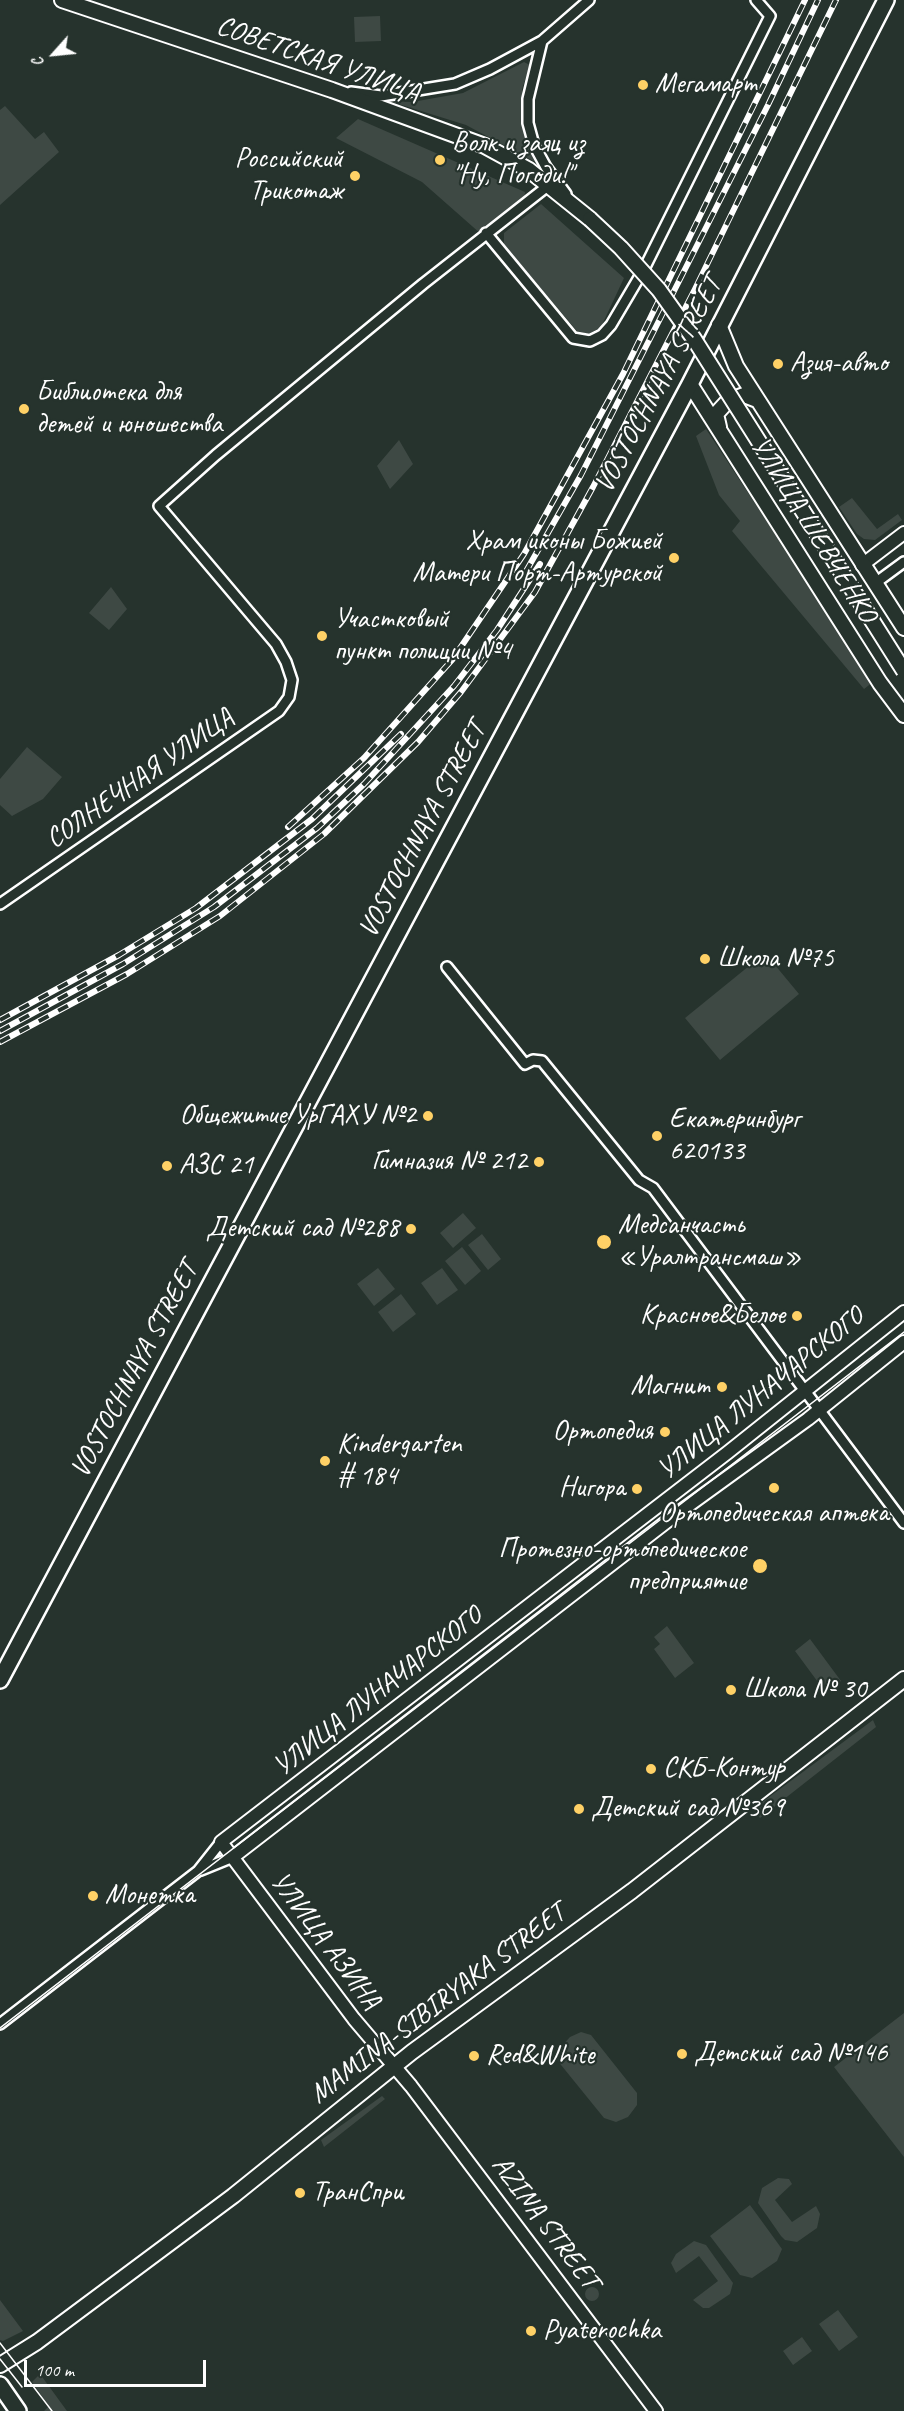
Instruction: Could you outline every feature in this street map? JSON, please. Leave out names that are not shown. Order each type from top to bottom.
[{"type":"main road","name":"СОВЕТСКАЯ УЛИЦА","points":[[62,0],[332,90],[485,146],[529,170],[571,202],[621,248],[659,290],[694,339],[904,671]]},
{"type":"main road","name":"VOSTOCHNAYA STREET","points":[[0,1680],[690,384],[886,0]]},
{"type":"main road","name":"УЛИЦА ШЕВЧЕНКО","points":[[719,325],[736,366],[904,628]]},
{"type":"main road","name":"УЛИЦА ШЕВЧЕНКО","points":[[690,384],[880,683],[904,715]]},
{"type":"main road","points":[[720,432],[716,414],[728,401],[744,395],[757,400]]},
{"type":"main road","name":"MAMINA-SIBIRYAKA STREET","points":[[0,2365],[37,2342],[223,2203],[393,2067],[632,1890],[904,1679]]},
{"type":"main road","points":[[0,2385],[18,2411]]},
{"type":"street","points":[[332,90],[381,96],[436,89],[490,69],[542,41],[589,0]]},
{"type":"street","points":[[549,185],[486,233],[573,338],[590,342],[607,330],[644,269],[770,16],[756,0]]},
{"type":"street","points":[[542,41],[528,99],[528,123],[534,145],[546,167],[571,202]]},
{"type":"street","name":"СОЛНЕЧНАЯ УЛИЦА","points":[[0,904],[279,711],[289,697],[292,680],[286,662],[268,633],[159,506],[252,425],[486,233]]},
{"type":"street","points":[[862,565],[904,533]]},
{"type":"street","points":[[874,584],[904,562]]},
{"type":"street","points":[[447,967],[525,1064],[533,1060],[542,1061],[639,1180],[653,1188],[904,1523]]},
{"type":"street","name":"УЛИЦА ЛУНАЧАРСКОГО","points":[[0,2024],[198,1871],[222,1842],[727,1453],[904,1312]]},
{"type":"street","name":"УЛИЦА ЛУНАЧАРСКОГО","points":[[198,1871],[233,1857],[674,1516],[741,1470],[904,1342]]},
{"type":"street","name":"УЛИЦА АЗИНА","points":[[222,1842],[359,2027],[393,2067]]},
{"type":"street","name":"AZINA STREET","points":[[393,2067],[656,2411]]},
{"type":"shaded area","points":[[380,16],[381,41],[355,42],[354,17]]},
{"type":"shaded area","points":[[524,62],[530,65],[522,89],[522,117],[528,143],[537,163],[466,125],[389,101],[412,102],[463,93]]},
{"type":"shaded area","points":[[5,106],[35,139],[44,132],[59,152],[0,205],[0,110]]},
{"type":"shaded area","points":[[358,119],[525,192],[524,201],[481,234],[422,182],[336,138]]},
{"type":"shaded area","points":[[541,204],[624,278],[601,327],[589,334],[577,331],[504,245],[504,233]]},
{"type":"shaded area","points":[[706,429],[873,682],[864,689],[732,531],[740,521],[719,495],[696,436]]},
{"type":"shaded area","points":[[399,440],[413,464],[390,489],[377,466]]},
{"type":"shaded area","points":[[852,498],[877,529],[898,514],[902,520],[875,540],[864,539],[857,534],[839,507]]},
{"type":"shaded area","points":[[111,587],[127,609],[109,630],[89,613]]},
{"type":"shaded area","points":[[27,747],[62,777],[43,799],[12,816],[0,805],[0,779]]},
{"type":"shaded area","points":[[765,953],[799,994],[720,1060],[685,1018]]},
{"type":"shaded area","points":[[463,1213],[476,1228],[453,1248],[440,1233]]},
{"type":"shaded area","points":[[482,1234],[501,1259],[488,1270],[468,1245]]},
{"type":"shaded area","points":[[462,1247],[481,1271],[465,1285],[445,1261]]},
{"type":"shaded area","points":[[378,1268],[395,1289],[374,1306],[357,1284]]},
{"type":"shaded area","points":[[442,1268],[458,1290],[437,1305],[421,1283]]},
{"type":"shaded area","points":[[401,1294],[416,1314],[393,1332],[378,1312]]},
{"type":"shaded area","points":[[667,1626],[694,1663],[675,1678],[654,1649],[660,1644],[654,1637]]},
{"type":"shaded area","points":[[810,1639],[841,1681],[826,1693],[795,1651]]},
{"type":"shaded area","points":[[873,1720],[876,1727],[760,1818],[753,1809]]},
{"type":"shaded area","points":[[904,2013],[904,2157],[834,2067]]},
{"type":"shaded area","points":[[581,2032],[591,2035],[637,2093],[637,2105],[628,2117],[616,2122],[604,2118],[557,2060],[560,2048],[570,2037]]},
{"type":"shaded area","points":[[382,2096],[385,2099],[324,2147],[321,2140]]},
{"type":"shaded area","points":[[778,2178],[789,2179],[792,2184],[775,2200],[792,2222],[816,2206],[820,2214],[817,2228],[797,2242],[785,2240],[781,2236],[758,2203],[762,2188]]},
{"type":"shaded area","points":[[750,2205],[782,2249],[777,2261],[752,2278],[740,2275],[710,2236]]},
{"type":"shaded area","points":[[694,2241],[706,2245],[733,2283],[730,2294],[709,2308],[703,2308],[693,2300],[718,2281],[699,2256],[676,2273],[671,2263],[676,2254]]},
{"type":"shaded area","points":[[592,2287],[597,2289],[599,2294],[597,2299],[592,2301],[587,2299],[585,2294],[587,2289]]},
{"type":"shaded area","points":[[0,2300],[23,2331],[3,2341],[0,2340]]},
{"type":"shaded area","points":[[838,2310],[858,2337],[839,2351],[819,2324]]},
{"type":"shaded area","points":[[802,2337],[812,2351],[793,2365],[783,2351]]},
{"type":"shaded area","points":[[40,2374],[67,2411],[44,2411],[49,2406],[32,2382]]},
{"type":"tram line","points":[[0,2028],[904,1332]]},
{"type":"tram line","points":[[0,2343],[52,2411]]},
{"type":"tram line","points":[[0,2359],[22,2387]]},
{"type":"railway","points":[[288,827],[364,758],[452,660],[524,554],[623,374],[805,0]]},
{"type":"railway","points":[[525,573],[581,475],[768,105],[818,0]]},
{"type":"railway","points":[[0,1042],[127,974],[220,916],[324,834],[418,742],[461,692],[535,592],[593,487],[695,289],[836,0]]},
{"type":"railway","points":[[0,1031],[123,964],[214,907],[317,828],[364,784],[454,686],[497,630],[540,564]]},
{"type":"railway","points":[[0,1020],[119,955],[196,908],[312,819],[401,734]]},
{"type":"place","name":"Мегамарт","points":[[643,85]]},
{"type":"place","name":"Волк и заяц из \"Ну, Погоди!\"","points":[[440,160]]},
{"type":"place","name":"Российский Трикотаж","points":[[355,176]]},
{"type":"place","name":"Азия-авто","points":[[778,364]]},
{"type":"place","name":"Библиотека для детей и юношества","points":[[24,409]]},
{"type":"place","name":"Храм иконы Божией Матери Порт-Артурской","points":[[674,558]]},
{"type":"place","name":"Участковый пункт полиции №4","points":[[322,636]]},
{"type":"place","name":"Школа №75","points":[[705,959]]},
{"type":"place","name":"Общежитие УрГАХУ №2","points":[[428,1116]]},
{"type":"place","name":"Екатеринбург 620133","points":[[657,1136]]},
{"type":"place","name":"Гимназия № 212","points":[[539,1162]]},
{"type":"place","name":"АЗС 21","points":[[167,1166]]},
{"type":"place","name":"Детский сад №288","points":[[411,1229]]},
{"type":"place","name":"Медсанчасть «Уралтрансмаш»","points":[[604,1242]]},
{"type":"place","name":"Красное&Белое","points":[[797,1316]]},
{"type":"place","name":"Магнит","points":[[722,1387]]},
{"type":"place","name":"Ортопедия","points":[[665,1432]]},
{"type":"place","name":"Kindergarten # 184","points":[[325,1461]]},
{"type":"place","name":"Ортопедическая аптека","points":[[774,1488]]},
{"type":"place","name":"Нигора","points":[[637,1489]]},
{"type":"place","name":"Протезно-ортопедическое предприятие","points":[[760,1566]]},
{"type":"place","name":"Школа № 30","points":[[731,1690]]},
{"type":"place","name":"СКБ-Контур","points":[[651,1769]]},
{"type":"place","name":"Детский сад №369","points":[[579,1809]]},
{"type":"place","name":"Монетка","points":[[93,1896]]},
{"type":"place","name":"Детский сад №146","points":[[682,2054]]},
{"type":"place","name":"Red&White","points":[[474,2056]]},
{"type":"place","name":"ТранСпри","points":[[300,2193]]},
{"type":"place","name":"Pyaterochka","points":[[531,2331]]}]
